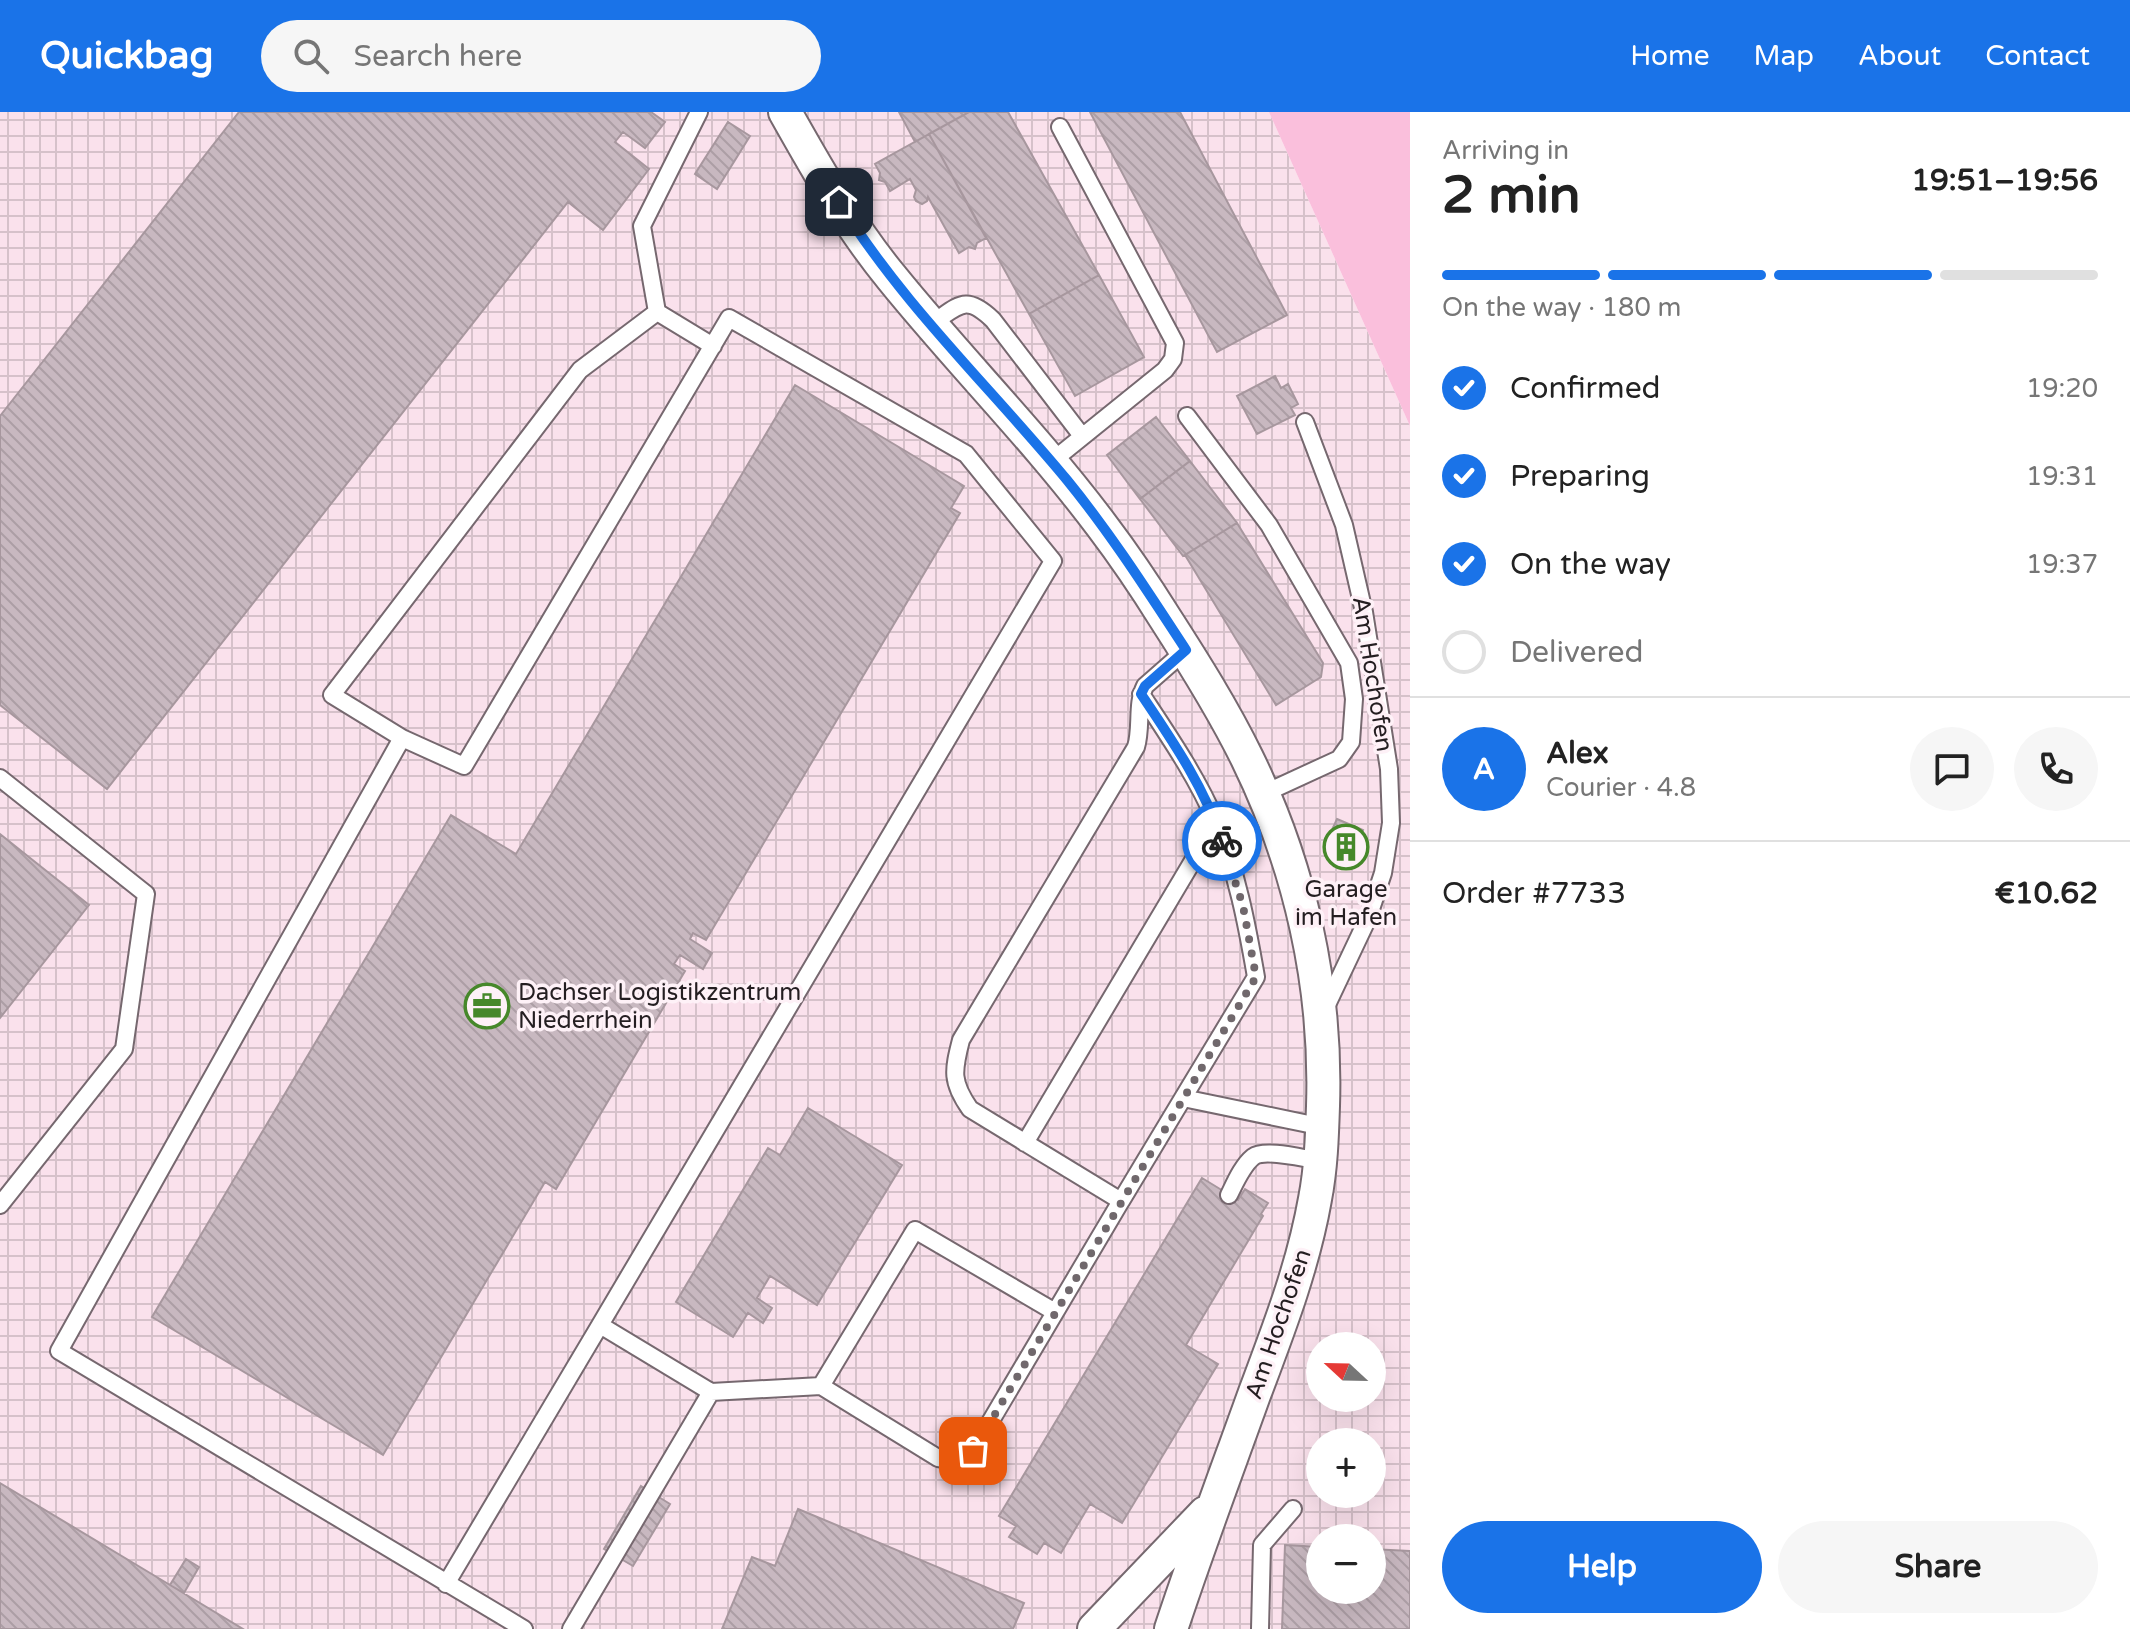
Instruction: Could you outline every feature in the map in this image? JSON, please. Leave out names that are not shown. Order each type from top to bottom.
[{"type":"street","name":"Am Hochofen","points":[[785,112],[852,223],[889,274],[1103,526],[1186,650],[1246,756],[1263,794],[1291,871],[1305,922],[1313,960],[1324,1052],[1321,1161],[1311,1218],[1295,1280],[1171,1629]]},
{"type":"street","points":[[1094,1629],[1218,1495]]},
{"type":"lane","points":[[699,112],[642,226],[657,312],[713,346]]},
{"type":"lane","points":[[1051,462],[1165,370],[1173,359],[1175,343],[1060,127]]},
{"type":"lane","points":[[931,324],[959,306],[972,304],[981,308],[1082,436]]},
{"type":"lane","points":[[446,1584],[1053,561],[966,454],[729,318],[464,766],[402,738],[332,695],[580,370],[657,312]]},
{"type":"lane","points":[[1187,416],[1269,525],[1349,663],[1354,699],[1351,742],[1339,759],[1263,794]]},
{"type":"lane","name":"Am Hochofen","points":[[1305,422],[1344,525],[1364,612],[1389,769],[1391,823],[1383,873],[1368,918],[1321,1016]]},
{"type":"lane","points":[[1121,1201],[970,1109],[957,1090],[954,1065],[961,1040],[1136,747],[1140,735],[1141,694],[1145,686],[1186,650]]},
{"type":"lane","points":[[600,1325],[711,1392],[821,1386],[938,1458],[957,1461],[973,1451],[1256,977],[1243,906],[1216,822],[1180,753],[1141,694]]},
{"type":"lane","points":[[402,738],[59,1351],[514,1627]]},
{"type":"lane","points":[[0,778],[146,894],[124,1049],[0,1205]]},
{"type":"lane","points":[[1025,1143],[1216,822]]},
{"type":"lane","points":[[1183,1098],[1323,1127]]},
{"type":"lane","points":[[1229,1195],[1255,1155],[1269,1153],[1321,1161]]},
{"type":"lane","points":[[821,1386],[915,1230],[1055,1312]]},
{"type":"lane","points":[[571,1629],[711,1392]]},
{"type":"lane","points":[[1260,1629],[1262,1545],[1293,1509]]},
{"type":"shaded area","points":[[0,112],[1269,112],[1410,426],[1410,1629],[0,1629]]},
{"type":"shaded area","points":[[1269,112],[1410,112],[1410,426]]},
{"type":"building","points":[[239,112],[651,112],[665,122],[645,148],[623,132],[615,142],[649,169],[603,230],[568,202],[107,789],[0,705],[0,416]]},
{"type":"building","points":[[899,112],[969,112],[915,142]]},
{"type":"building","points":[[969,112],[1008,112],[1099,275],[1029,314],[929,134]]},
{"type":"building","points":[[1090,112],[1180,112],[1287,315],[1217,352]]},
{"type":"building","points":[[728,122],[750,136],[717,189],[695,174]]},
{"type":"building","points":[[929,134],[986,238],[977,243],[975,249],[969,247],[959,253],[928,197],[922,204],[916,201],[916,190],[910,179],[890,191],[885,182],[879,180],[880,173],[875,164]]},
{"type":"building","points":[[1099,275],[1144,357],[1075,396],[1029,314]]},
{"type":"building","points":[[1275,376],[1281,388],[1288,384],[1298,404],[1291,408],[1295,415],[1257,434],[1237,396]]},
{"type":"building","points":[[795,385],[964,486],[951,508],[960,513],[706,940],[693,933],[690,939],[712,953],[703,969],[680,955],[674,964],[685,971],[556,1189],[545,1182],[383,1455],[152,1317],[451,815],[516,854]]},
{"type":"building","points":[[1156,417],[1190,461],[1140,499],[1107,455]]},
{"type":"building","points":[[1190,461],[1237,523],[1183,556],[1140,499]]},
{"type":"building","points":[[1237,523],[1323,663],[1321,677],[1276,705],[1185,555]]},
{"type":"building","name":"Garage im Hafen","points":[[1337,819],[1363,830],[1349,864],[1341,860],[1330,834]]},
{"type":"building","points":[[0,834],[89,905],[0,1018]]},
{"type":"building","points":[[808,1108],[902,1165],[817,1305],[770,1276],[757,1298],[772,1308],[763,1323],[748,1313],[733,1337],[676,1302],[768,1148],[780,1155]]},
{"type":"building","points":[[1202,1178],[1238,1200],[1245,1189],[1268,1203],[1186,1345],[1218,1364],[1122,1523],[1090,1504],[1061,1553],[1044,1543],[1037,1554],[1009,1537],[1016,1526],[999,1516]]},
{"type":"building","points":[[0,1483],[170,1585],[243,1629],[0,1629]]},
{"type":"building","points":[[641,1486],[670,1504],[633,1566],[604,1549]]},
{"type":"building","points":[[798,1509],[1024,1603],[1013,1629],[722,1629],[752,1557],[775,1566]]},
{"type":"building","points":[[1285,1545],[1306,1546],[1306,1604],[1386,1604],[1386,1550],[1410,1551],[1410,1629],[1282,1629]]},
{"type":"building","points":[[186,1559],[199,1567],[184,1593],[170,1585]]},
{"type":"way so far","points":[[973,1451],[1256,977],[1243,906],[1222,841]]},
{"type":"place","name":"Garage im Hafen","points":[[1346,847]]},
{"type":"place","name":"Dachser Logistikzentrum Niederrhein","points":[[487,1006]]},
{"type":"route","points":[[839,202],[889,274],[1103,526],[1186,650],[1145,686],[1141,694],[1180,753],[1216,822],[1222,841]]}]
